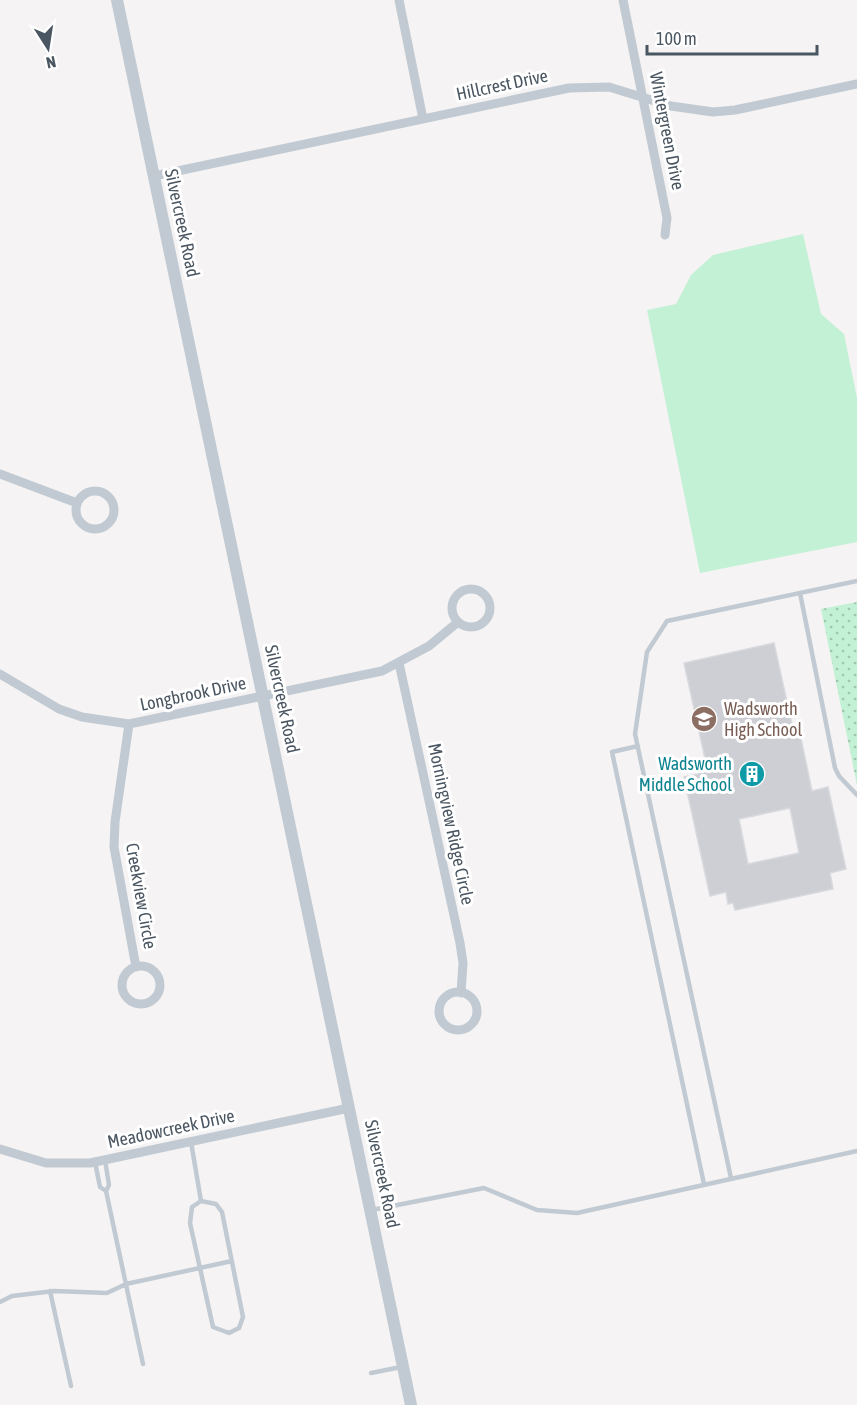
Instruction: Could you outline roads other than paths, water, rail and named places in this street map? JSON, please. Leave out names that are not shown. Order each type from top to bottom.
[{"type":"street","name":"Silvercreek Road","points":[[117,0],[411,1405]]},
{"type":"street","points":[[399,0],[423,119]]},
{"type":"street","name":"Wintergreen Drive","points":[[623,0],[667,218],[665,234]]},
{"type":"street","name":"Hillcrest Drive","points":[[154,176],[569,88],[609,87],[643,95],[671,106],[713,112],[735,110],[857,84]]},
{"type":"street","points":[[0,474],[77,503]]},
{"type":"street","points":[[99,492],[105,495],[113,505],[112,518],[99,529],[87,528],[79,520],[77,503],[86,494],[99,492]]},
{"type":"street","points":[[468,589],[485,594],[490,606],[489,613],[482,623],[470,627],[458,622],[452,605],[458,594],[468,589]]},
{"type":"street","name":"Longbrook Drive","points":[[0,674],[59,709],[92,719],[129,723],[381,671],[429,646],[458,622]]},
{"type":"street","name":"Morningview Ridge Circle","points":[[399,663],[460,944],[463,963],[461,993]]},
{"type":"street","name":"Creekview Circle","points":[[129,723],[115,822],[114,847],[136,967]]},
{"type":"street","name":"Creekview Circle","points":[[136,967],[149,968],[158,977],[160,984],[157,996],[147,1003],[135,1003],[123,990],[124,979],[136,967]]},
{"type":"street","points":[[461,993],[468,995],[476,1004],[477,1017],[469,1027],[457,1030],[445,1025],[440,1009],[445,998],[461,993]]},
{"type":"street","name":"Meadowcreek Drive","points":[[0,1149],[46,1163],[68,1165],[95,1162],[349,1108]]},
{"type":"lane","points":[[731,1178],[635,734],[647,652],[667,621],[857,581]]},
{"type":"lane","points":[[800,593],[835,768],[838,776],[857,795]]},
{"type":"lane","points":[[638,746],[612,752],[704,1184]]},
{"type":"lane","points":[[191,1142],[201,1201]]},
{"type":"lane","points":[[371,1210],[483,1188],[537,1210],[577,1213],[857,1151]]},
{"type":"lane","points":[[105,1160],[109,1185],[106,1191],[143,1364]]},
{"type":"lane","points":[[95,1162],[100,1187],[106,1191]]},
{"type":"lane","points":[[201,1201],[211,1201],[220,1208],[232,1261],[243,1317],[239,1328],[229,1333],[213,1327],[189,1217],[192,1207],[201,1201]]},
{"type":"lane","points":[[0,1302],[12,1296],[50,1291],[107,1293],[126,1284],[232,1261]]},
{"type":"lane","points":[[50,1291],[71,1386]]},
{"type":"lane","points":[[371,1373],[403,1366]]},
{"type":"place","name":"Wadsworth High School","points":[[704,719]]},
{"type":"place","name":"Wadsworth Middle School","points":[[752,774]]}]
